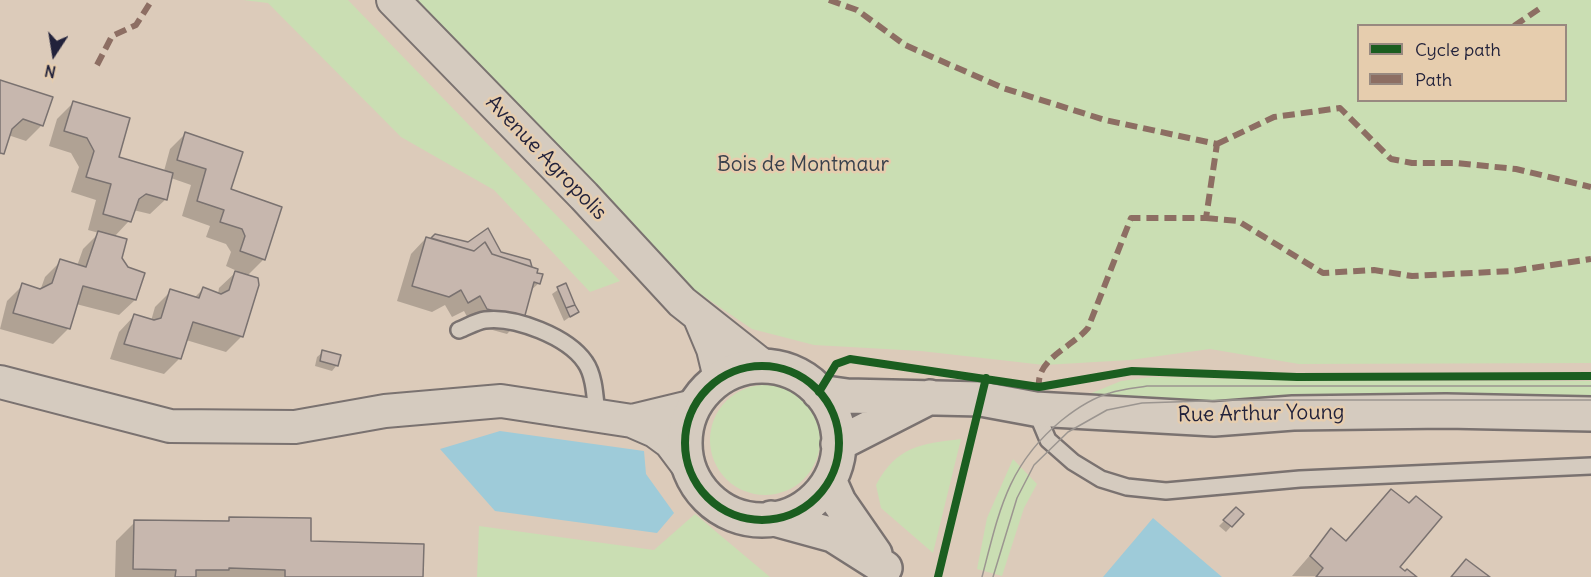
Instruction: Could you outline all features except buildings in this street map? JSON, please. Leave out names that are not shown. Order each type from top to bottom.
[{"type":"street","name":"Avenue Agropolis","points":[[393,0],[699,317],[763,366]]},
{"type":"street","name":"Avenue Agropolis","points":[[699,317],[713,349],[720,378]]},
{"type":"street","points":[[688,466],[685,430],[694,406],[720,378],[747,368],[763,366],[793,373],[819,392],[832,410],[838,444],[837,462],[830,482],[808,505],[791,514],[771,518]]},
{"type":"street","points":[[0,382],[170,426],[295,427],[385,411],[501,401],[632,421],[655,431],[670,442],[706,496],[720,507],[736,515],[771,518],[833,535],[889,572]]},
{"type":"street","name":"Rue Arthur Young","points":[[819,392],[847,396],[932,396],[981,399],[1035,409],[1214,419],[1293,413],[1446,411],[1591,414]]},
{"type":"street","points":[[838,444],[932,396]]},
{"type":"street","points":[[632,421],[694,406]]},
{"type":"street","points":[[830,482],[848,518],[889,572]]},
{"type":"lane","points":[[459,330],[485,320],[525,326],[557,337],[575,349],[586,363],[594,388],[597,416]]},
{"type":"lane","points":[[1035,409],[1048,440],[1073,462],[1101,479],[1127,486],[1166,491],[1300,479],[1591,466]]},
{"type":"green space","points":[[243,0],[348,0],[620,281],[590,292],[494,190],[401,137],[268,3]]},
{"type":"green space","name":"Bois de Montmaur","points":[[413,0],[1591,0],[1591,363],[1299,364],[1210,349],[1130,360],[1044,365],[921,351],[814,345],[752,329],[684,283]]},
{"type":"green space","points":[[1152,377],[1317,381],[1591,381],[1591,405],[1070,402],[1121,381]]},
{"type":"green space","points":[[765,385],[786,389],[804,401],[816,419],[820,440],[816,461],[804,479],[786,491],[765,495],[744,491],[726,479],[714,461],[710,440],[714,419],[726,401],[744,389]]},
{"type":"green space","points":[[961,439],[933,553],[881,508],[876,485],[892,462],[911,449]]},
{"type":"green space","points":[[1013,459],[1037,484],[1024,508],[1002,576],[977,569],[987,518]]},
{"type":"green space","points":[[695,514],[770,577],[477,577],[479,526],[654,550]]},
{"type":"water","points":[[500,431],[644,451],[646,474],[674,513],[657,533],[495,511],[440,449]]},
{"type":"water","points":[[1153,518],[1222,577],[1103,577]]},
{"type":"tram line","points":[[982,577],[1000,511],[1017,472],[1043,437],[1079,408],[1103,395],[1147,386],[1591,386]]},
{"type":"tram line","points":[[993,577],[1017,498],[1034,465],[1068,432],[1107,410],[1142,403],[1234,400],[1591,400]]},
{"type":"marked path","points":[[97,65],[112,36],[136,25],[152,0]]},
{"type":"marked path","points":[[829,0],[857,10],[905,45],[1003,88],[1105,120],[1217,144],[1206,218],[1131,218],[1088,328],[1049,361],[1043,369],[1039,387]]},
{"type":"marked path","points":[[1517,24],[1539,9]]},
{"type":"marked path","points":[[1217,144],[1274,117],[1340,108],[1391,159],[1412,163],[1456,163],[1516,169],[1591,187]]},
{"type":"marked path","points":[[1206,218],[1238,221],[1323,273],[1374,270],[1412,276],[1512,271],[1591,259]]},
{"type":"cycle path","points":[[819,392],[836,364],[850,359],[1039,387],[1132,371],[1297,377],[1591,376]]},
{"type":"cycle path","points":[[762,366],[791,372],[805,379],[816,389],[826,400],[833,414],[839,443],[833,472],[826,486],[816,497],[805,507],[791,514],[762,520],[733,514],[719,507],[708,497],[698,486],[691,472],[685,443],[691,414],[698,400],[708,389],[719,379],[733,372],[762,366]]},
{"type":"cycle path","points":[[938,577],[986,378]]}]
